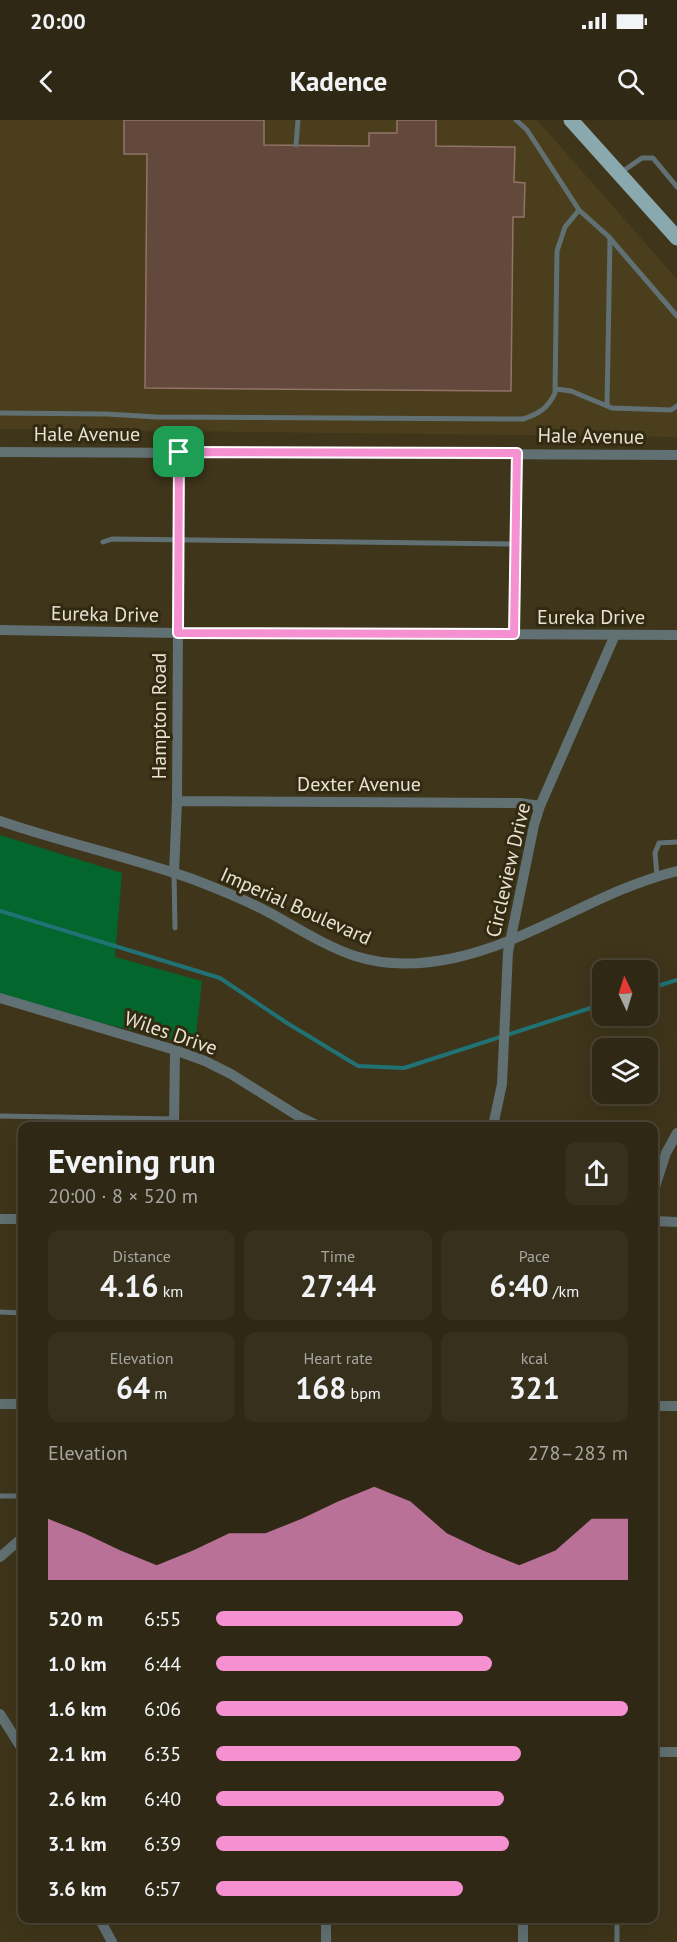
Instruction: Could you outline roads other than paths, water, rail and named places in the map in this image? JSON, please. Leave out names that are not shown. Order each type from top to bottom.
[{"type":"main road","points":[[571,120],[677,238]]},
{"type":"street","name":"Hale Avenue","points":[[0,452],[677,455]]},
{"type":"street","name":"Hampton Road","points":[[174,873],[177,801],[179,452]]},
{"type":"street","points":[[514,634],[517,453]]},
{"type":"street","name":"Eureka Drive","points":[[0,630],[677,635]]},
{"type":"street","name":"Circleview Drive","points":[[494,1122],[501,1092],[504,1056],[508,952],[540,806],[615,635]]},
{"type":"street","name":"Dexter Avenue","points":[[177,801],[520,802],[540,806]]},
{"type":"street","name":"Imperial Boulevard","points":[[0,821],[223,890],[356,956],[405,964],[429,963],[487,950],[552,922],[617,890],[677,871]]},
{"type":"street","name":"Wiles Drive","points":[[0,998],[175,1050],[231,1074],[311,1122]]},
{"type":"street","points":[[174,1122],[175,1050]]},
{"type":"street","points":[[658,1178],[666,1153],[677,1133]]},
{"type":"street","points":[[0,1219],[18,1219]]},
{"type":"street","points":[[658,1221],[677,1222]]},
{"type":"street","points":[[0,1404],[18,1404]]},
{"type":"street","points":[[658,1406],[677,1406]]},
{"type":"street","points":[[0,1557],[18,1541]]},
{"type":"street","points":[[0,1714],[18,1743]]},
{"type":"street","points":[[658,1752],[677,1752]]},
{"type":"street","points":[[102,1923],[112,1942]]},
{"type":"street","points":[[326,1923],[326,1942]]},
{"type":"street","points":[[523,1923],[523,1942]]},
{"type":"lane","points":[[296,145],[298,120]]},
{"type":"lane","points":[[516,120],[527,130],[579,210],[610,239],[677,316]]},
{"type":"lane","points":[[619,174],[642,158],[653,158],[677,187]]},
{"type":"lane","points":[[0,413],[157,417],[523,419],[535,415],[550,403],[556,389],[557,251],[565,227],[579,210]]},
{"type":"lane","points":[[607,406],[610,239]]},
{"type":"lane","points":[[556,389],[571,391],[612,408],[671,410],[677,406]]},
{"type":"lane","points":[[103,542],[112,539],[516,544]]},
{"type":"lane","points":[[657,876],[655,853],[659,843],[677,842]]},
{"type":"lane","points":[[174,873],[174,928]]},
{"type":"lane","points":[[0,1116],[149,1122]]},
{"type":"lane","points":[[0,1312],[18,1312]]},
{"type":"lane","points":[[0,1496],[18,1496]]},
{"type":"lane","points":[[617,1923],[617,1942]]},
{"type":"waterway","points":[[0,911],[220,978],[287,1023],[358,1066],[404,1068],[592,1008]]},
{"type":"waterway","points":[[658,986],[677,980]]}]
